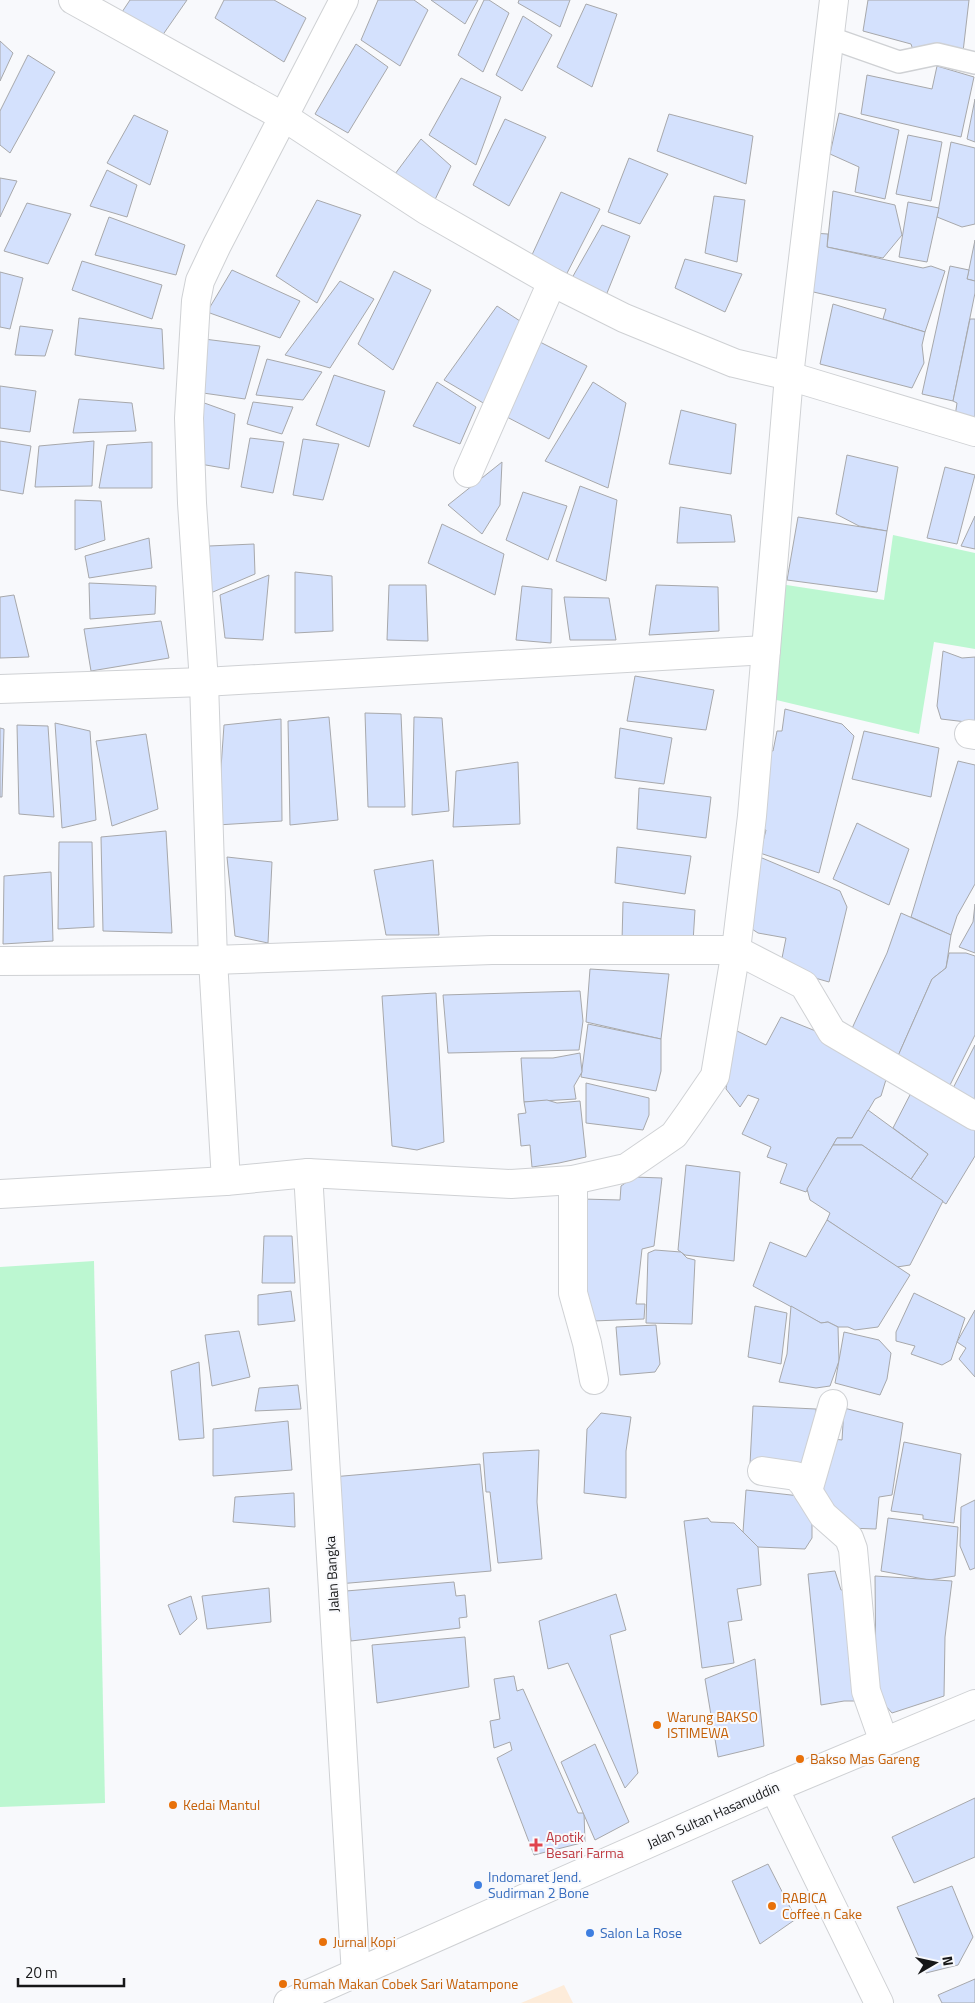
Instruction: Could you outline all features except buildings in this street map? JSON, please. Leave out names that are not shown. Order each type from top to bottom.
[{"type":"street","points":[[72,0],[284,117],[426,210],[552,282],[624,318],[734,363],[789,376],[975,432]]},
{"type":"street","points":[[226,1182],[213,960],[204,682],[192,503],[189,418],[196,302],[200,281],[217,245],[344,0]]},
{"type":"street","points":[[0,1194],[226,1182],[308,1173],[511,1184],[573,1180],[626,1168],[674,1135],[689,1114],[714,1076],[736,950],[752,816],[789,376],[828,37],[834,0]]},
{"type":"street","points":[[468,473],[552,282]]},
{"type":"street","points":[[0,689],[204,682],[766,650]]},
{"type":"street","points":[[0,961],[213,960],[492,950],[736,950],[804,986],[832,1032],[975,1116]]},
{"type":"street","name":"Jalan Bangka","points":[[308,1173],[356,1975]]},
{"type":"street","points":[[573,1180],[573,1293],[587,1343],[594,1380]]},
{"type":"street","points":[[808,1491],[833,1404]]},
{"type":"street","points":[[762,1471],[796,1476],[823,1515],[849,1538],[853,1549],[866,1691],[884,1742]]},
{"type":"street","name":"Jalan Sultan Hasanuddin","points":[[288,2003],[356,1975],[774,1788],[975,1704]]},
{"type":"street","points":[[774,1788],[879,2003]]},
{"type":"lane","points":[[828,37],[899,62],[937,54],[975,63]]},
{"type":"shaded area","points":[[564,1985],[573,2003],[521,2003]]},
{"type":"green space","points":[[893,535],[975,553],[975,649],[934,642],[919,734],[768,698],[780,584],[884,600]]},
{"type":"green space","points":[[94,1261],[105,1803],[0,1807],[0,1267]]},
{"type":"place","name":"Warung BAKSO ISTIMEWA","points":[[657,1725]]},
{"type":"place","name":"Bakso Mas Gareng","points":[[800,1759]]},
{"type":"place","name":"Kedai Mantul","points":[[173,1805]]},
{"type":"place","name":"Apotik Besari Farma","points":[[536,1845]]},
{"type":"place","name":"Indomaret Jend. Sudirman 2 Bone","points":[[478,1885]]},
{"type":"place","name":"RABICA Coffee n Cake","points":[[772,1906]]},
{"type":"place","name":"Salon La Rose","points":[[590,1933]]},
{"type":"place","name":"Jurnal Kopi","points":[[323,1942]]},
{"type":"place","name":"Rumah Makan Cobek Sari Watampone","points":[[283,1984]]}]
